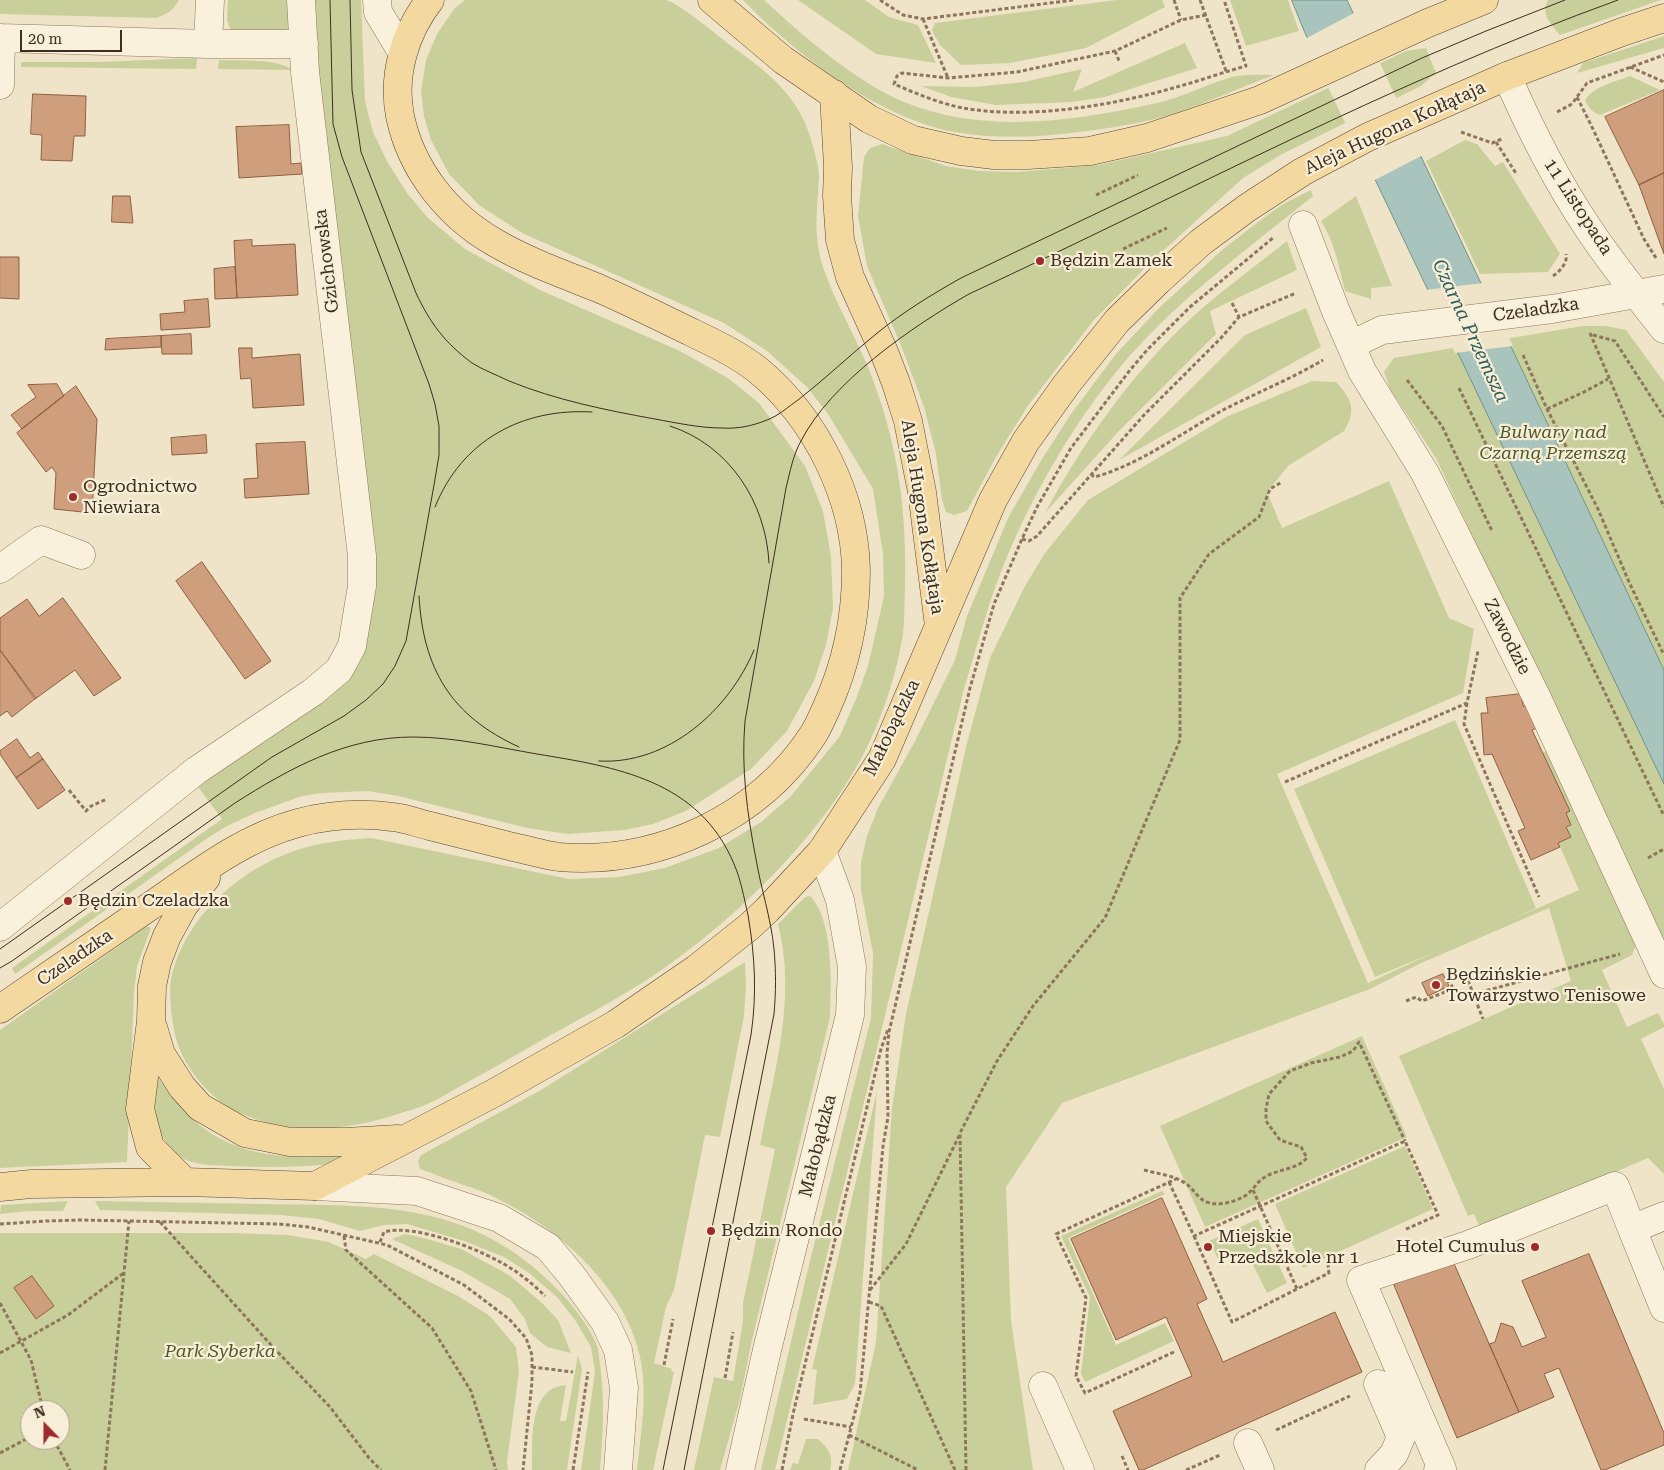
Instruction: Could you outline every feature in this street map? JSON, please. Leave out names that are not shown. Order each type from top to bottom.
[{"type":"main road","name":"Czeladzka","points":[[0,1009],[222,858],[268,833],[298,823],[328,817],[353,815],[394,817],[557,857],[610,857],[661,847],[713,826],[748,805],[797,757],[815,732],[832,696],[843,667],[852,634],[856,587],[856,558],[851,526],[841,491],[822,448],[809,427],[758,370],[725,349],[614,295],[528,259],[493,242],[463,220],[440,198],[413,157],[403,129],[398,104],[398,78],[402,52],[418,15],[430,0]]},
{"type":"main road","points":[[712,0],[783,60],[869,119],[913,140],[961,151],[994,155],[1090,151],[1146,138],[1260,100],[1477,1]]},
{"type":"main road","name":"Aleja Hugona Kołłątaja","points":[[939,628],[993,500],[1026,441],[1066,385],[1117,322],[1201,242],[1247,208],[1302,172],[1368,137],[1457,96],[1622,32],[1664,18]]},
{"type":"main road","name":"Aleja Hugona Kołłątaja","points":[[834,94],[840,240],[850,277],[884,352],[908,421],[922,492],[939,628]]},
{"type":"main road","name":"Małobądzka","points":[[315,1186],[494,1093],[616,1024],[696,969],[761,915],[822,851],[882,759],[939,628]]},
{"type":"main road","points":[[185,1182],[150,1147],[140,1109],[151,1021],[152,986],[167,936],[184,905],[222,858]]},
{"type":"main road","points":[[151,1021],[161,1054],[182,1086],[200,1107],[246,1133],[290,1142],[345,1142],[409,1138]]},
{"type":"main road","points":[[0,1187],[31,1184],[185,1182],[315,1186]]},
{"type":"street","points":[[208,44],[210,0]]},
{"type":"street","name":"Gzichowska","points":[[0,927],[197,770],[313,692],[339,670],[352,646],[362,586],[362,556],[306,81],[300,0]]},
{"type":"street","points":[[377,0],[378,12],[402,52]]},
{"type":"street","points":[[0,85],[0,38],[208,44],[304,44]]},
{"type":"street","name":"11 Listopada","points":[[1507,76],[1546,159],[1588,229],[1664,329]]},
{"type":"street","name":"Zawodzie","points":[[1290,230],[1335,309],[1362,371],[1425,473],[1542,708],[1664,974]]},
{"type":"street","name":"Czeladzka","points":[[1351,345],[1382,330],[1552,309],[1637,294],[1662,277]]},
{"type":"street","points":[[0,569],[41,540],[81,555]]},
{"type":"street","name":"Małobądzka","points":[[740,1470],[767,1350],[850,1014],[852,967],[840,900],[822,851]]},
{"type":"street","points":[[315,1186],[417,1191],[498,1218],[548,1247],[572,1276],[605,1322],[618,1350],[624,1388],[618,1470]]},
{"type":"street","points":[[1438,1470],[1442,1468],[1362,1280],[1468,1245],[1615,1186],[1664,1308]]},
{"type":"street","points":[[1632,1229],[1664,1216]]},
{"type":"street","points":[[1378,1384],[1401,1437],[1394,1454],[1379,1470]]},
{"type":"street","points":[[1043,1386],[1080,1470]]},
{"type":"street","points":[[1248,1443],[1260,1470]]},
{"type":"path","points":[[880,0],[904,15],[923,19],[1074,0]]},
{"type":"path","points":[[1174,0],[1181,20]]},
{"type":"path","points":[[1200,0],[1226,71]]},
{"type":"path","points":[[1206,15],[1181,20],[1115,51],[1017,72],[973,77],[948,78],[902,73],[897,76],[894,84],[922,96],[959,107],[991,111],[1078,108],[1114,102],[1180,86],[1246,66],[1224,0]]},
{"type":"path","points":[[923,19],[948,78]]},
{"type":"path","points":[[1115,51],[1120,63]]},
{"type":"path","points":[[1559,110],[1566,108],[1587,83],[1664,55]]},
{"type":"path","points":[[1629,67],[1664,82]]},
{"type":"path","points":[[1577,97],[1662,277]]},
{"type":"path","points":[[1456,131],[1464,132],[1488,142],[1496,142],[1501,139]]},
{"type":"path","points":[[1496,142],[1522,183]]},
{"type":"path","points":[[1096,195],[1141,173]]},
{"type":"path","points":[[1122,249],[1168,228]]},
{"type":"path","points":[[840,1470],[860,1393],[883,1146],[888,1117],[887,1053],[891,1022],[970,688],[994,604],[1022,539],[1046,490],[1071,448],[1130,370],[1190,307],[1290,230]]},
{"type":"path","points":[[1550,277],[1563,267],[1566,258],[1565,250]]},
{"type":"path","points":[[1022,539],[1029,541],[1035,538],[1090,474],[1161,397],[1221,338],[1239,317],[1304,290]]},
{"type":"path","points":[[1232,303],[1239,317]]},
{"type":"path","points":[[1664,417],[1615,341],[1590,334],[1664,507]]},
{"type":"path","points":[[1090,474],[1094,477],[1132,462],[1223,410],[1294,377],[1351,345]]},
{"type":"path","points":[[1522,355],[1598,509],[1629,582],[1664,655]]},
{"type":"path","points":[[1547,409],[1608,379]]},
{"type":"path","points":[[1459,388],[1664,816]]},
{"type":"path","points":[[869,1292],[906,1244],[997,1061],[1034,1006],[1105,918],[1180,740],[1180,598],[1209,554],[1259,517],[1270,489],[1282,482]]},
{"type":"path","points":[[1502,627],[1481,636],[1464,724],[1539,897]]},
{"type":"path","points":[[1285,782],[1467,703]]},
{"type":"path","points":[[69,790],[81,803]]},
{"type":"path","points":[[1648,858],[1664,849]]},
{"type":"path","points":[[1474,994],[1650,944]]},
{"type":"path","points":[[1406,1001],[1416,997],[1422,1001],[1453,989],[1449,982],[1466,975],[1483,1019]]},
{"type":"path","points":[[782,1470],[793,1414],[878,1059],[891,1022]]},
{"type":"path","points":[[1144,1170],[1185,1183],[1205,1202],[1214,1204],[1245,1196],[1259,1181],[1274,1172],[1300,1166],[1307,1158],[1301,1147],[1280,1140],[1266,1121],[1269,1094],[1290,1071],[1310,1063],[1340,1058],[1353,1051],[1359,1042],[1406,1141],[1438,1215],[1396,1234]]},
{"type":"path","points":[[960,1133],[966,1470]]},
{"type":"path","points":[[1194,1236],[1406,1141]]},
{"type":"path","points":[[1174,1352],[1085,1393],[1076,1376],[1086,1298],[1056,1234],[1176,1179]]},
{"type":"path","points":[[1169,1182],[1232,1322],[1329,1273]]},
{"type":"path","points":[[1252,1190],[1297,1289]]},
{"type":"path","points":[[0,1224],[46,1220],[279,1224],[308,1227],[380,1242],[443,1273],[479,1295],[501,1312],[526,1338],[532,1355],[532,1382],[523,1470]]},
{"type":"path","points":[[105,1470],[129,1221]]},
{"type":"path","points":[[160,1222],[330,1407],[380,1470]]},
{"type":"path","points":[[380,1242],[384,1232],[394,1230],[407,1230],[439,1237],[478,1251],[512,1269],[548,1299]]},
{"type":"path","points":[[344,1236],[346,1250],[432,1328],[471,1391],[496,1470]]},
{"type":"path","points":[[1333,1281],[1328,1265],[1337,1261]]},
{"type":"path","points":[[0,1354],[68,1315],[125,1272]]},
{"type":"path","points":[[869,1302],[881,1306],[955,1470]]},
{"type":"path","points":[[0,1303],[31,1360],[41,1400]]},
{"type":"path","points":[[664,1365],[673,1319]]},
{"type":"path","points":[[725,1378],[732,1332]]},
{"type":"path","points":[[532,1367],[573,1372]]},
{"type":"path","points":[[573,1470],[589,1368]]},
{"type":"path","points":[[1186,1470],[1378,1384]]},
{"type":"path","points":[[804,1419],[851,1427]]},
{"type":"path","points":[[849,1435],[918,1470]]},
{"type":"path","points":[[0,1453],[20,1442]]},
{"type":"path","points":[[59,1450],[70,1470]]},
{"type":"path","points":[[1122,1456],[1128,1470]]},
{"type":"green space","points":[[0,0],[179,0],[169,12],[156,18],[0,14]]},
{"type":"green space","points":[[228,0],[292,0],[295,31],[231,31],[227,20]]},
{"type":"green space","points":[[309,0],[361,0],[365,101],[373,132],[388,163],[407,193],[428,218],[465,249],[540,290],[680,351],[728,378],[759,403],[805,466],[823,511],[831,556],[833,608],[826,645],[814,681],[787,731],[751,769],[686,811],[653,824],[625,830],[568,834],[527,828],[398,796],[368,791],[302,796],[255,813],[209,837],[15,974],[12,968],[222,819],[195,783],[363,639]]},
{"type":"green space","points":[[465,0],[666,0],[689,13],[758,66],[792,100],[807,128],[818,166],[817,234],[823,267],[834,296],[873,380],[882,406],[895,457],[903,509],[905,589],[903,634],[898,661],[886,702],[870,741],[851,776],[828,810],[801,844],[740,907],[707,935],[674,961],[629,991],[446,1095],[419,1107],[357,1125],[299,1128],[261,1121],[242,1114],[218,1100],[189,1068],[177,1043],[170,1002],[172,974],[179,953],[190,933],[218,898],[254,870],[294,851],[312,845],[371,838],[569,879],[619,877],[665,868],[719,848],[761,822],[791,796],[840,736],[868,666],[884,596],[883,554],[873,489],[828,414],[807,387],[767,351],[724,323],[522,233],[479,205],[449,174],[431,140],[424,116],[421,92],[426,60],[437,34],[454,9]]},
{"type":"green space","points":[[743,0],[764,0],[830,57],[867,83],[904,102],[966,119],[1030,122],[1094,115],[1157,103],[1232,77],[1274,75],[1179,112],[1133,124],[1038,136],[1004,137],[955,132],[926,125],[898,113],[869,99],[840,81],[788,42]]},
{"type":"green space","points":[[798,0],[865,0],[889,17],[918,25],[936,63],[876,54]]},
{"type":"green space","points":[[1117,0],[1162,0],[1165,7],[1086,48],[1010,63],[961,65],[940,45],[932,31],[935,23]]},
{"type":"green space","points":[[1230,0],[1288,0],[1299,31],[1246,46]]},
{"type":"green space","points":[[1548,0],[1661,0],[1560,35],[1550,23],[1546,14],[1545,10]]},
{"type":"green space","points":[[1664,36],[1664,48],[1577,73],[1583,63]]},
{"type":"green space","points":[[1185,43],[1197,68],[1105,97],[1072,102],[996,105],[951,97],[921,86],[974,87],[1024,82],[1082,69],[1073,92]]},
{"type":"green space","points":[[1426,48],[1436,73],[1421,86],[1282,154],[1243,178],[1152,261],[1093,321],[1027,407],[996,457],[967,511],[954,515],[946,512],[942,500],[936,454],[924,407],[902,348],[867,266],[858,216],[864,157],[870,148],[882,144],[946,166],[980,171],[1017,172],[1098,165],[1227,136],[1406,51]]},
{"type":"green space","points":[[197,58],[196,69],[21,67],[21,62],[99,62]]},
{"type":"green space","points":[[219,60],[268,62],[286,66],[293,70],[218,69]]},
{"type":"green space","points":[[1630,76],[1660,90],[1600,115],[1589,107],[1585,100],[1594,91]]},
{"type":"green space","points":[[1465,140],[1477,144],[1495,166],[1503,162],[1560,254],[1548,272],[1480,274],[1426,161]]},
{"type":"green space","points":[[1311,190],[1313,196],[1232,261],[1173,312],[1154,330],[1110,379],[1071,434],[1054,463],[1022,522],[1009,552],[990,603],[964,689],[775,1470],[761,1470],[807,1273],[871,1018],[873,953],[861,891],[861,862],[867,836],[878,808],[915,741],[955,660],[967,616],[1009,516],[1071,414],[1116,354],[1158,309],[1222,250],[1254,225],[1283,204]]},
{"type":"green space","points":[[1356,196],[1392,286],[1371,288],[1371,299],[1345,291],[1333,246],[1321,221]]},
{"type":"green space","points":[[1287,241],[1297,270],[1210,311],[1216,334],[1118,432],[1045,513],[1090,438],[1143,368],[1195,315]]},
{"type":"green space","points":[[1306,308],[1321,347],[1119,460],[1245,335]]},
{"type":"green space","name":"Bulwary nad Czarną Przemszą","points":[[1582,326],[1606,326],[1626,330],[1664,382],[1664,949],[1436,458],[1390,389],[1384,372],[1394,358]]},
{"type":"green space","points":[[1312,381],[1336,382],[1349,399],[1351,405],[1350,417],[1344,431],[1288,466],[1267,492],[1282,528],[1389,481],[1449,618],[1474,629],[1463,693],[1277,774],[1368,983],[1435,952],[1375,977],[1294,789],[1455,720],[1536,908],[1508,921],[1579,890],[1558,842],[1563,828],[1569,827],[1542,753],[1552,749],[1637,942],[1632,955],[1602,970],[1627,1027],[1658,1013],[1664,1024],[1664,1027],[1641,1039],[1664,1089],[1664,1174],[1648,1158],[1481,1230],[1474,1214],[1468,1216],[1399,1056],[1571,981],[1549,908],[1419,964],[1370,989],[1062,1103],[1006,1187],[1011,1320],[1033,1470],[848,1470],[876,1342],[892,1108],[906,1014],[967,743],[990,658],[1025,586],[1045,553],[1088,500],[1226,417]]},
{"type":"green space","points":[[810,896],[818,907],[827,936],[831,988],[830,1017],[752,1340],[740,1399],[720,1470],[694,1470],[714,1377],[733,1381],[743,1321],[743,1303],[775,1149],[760,1145],[777,1063],[784,1008],[783,952],[778,924],[805,897]]},
{"type":"green space","points":[[147,926],[151,928],[137,966],[134,993],[127,1162],[0,1168],[0,1030]]},
{"type":"green space","points":[[745,962],[744,1016],[720,1137],[705,1135],[674,1290],[666,1307],[654,1363],[672,1369],[671,1371],[674,1372],[653,1470],[637,1470],[644,1399],[640,1357],[632,1331],[620,1306],[604,1283],[564,1242],[541,1225],[518,1210],[479,1190],[420,1169],[418,1161],[421,1155],[541,1090]]},
{"type":"green space","points":[[1362,1036],[1407,1137],[1205,1227],[1160,1126]]},
{"type":"green space","points":[[157,1077],[195,1121],[229,1143],[265,1154],[303,1157],[343,1156],[345,1163],[260,1167],[208,1165],[186,1160],[169,1146],[156,1125],[153,1107]]},
{"type":"green space","points":[[877,1091],[855,1384],[847,1399],[813,1405],[817,1370],[812,1369]]},
{"type":"green space","points":[[1405,1146],[1433,1209],[1303,1268],[1275,1204]]},
{"type":"green space","points":[[1162,1191],[1165,1194],[1068,1238],[1116,1345],[1165,1323],[1174,1341],[1085,1382],[1081,1373],[1090,1297],[1061,1236]]},
{"type":"green space","points":[[68,1201],[63,1211],[28,1211],[0,1214],[1,1205]]},
{"type":"green space","points":[[95,1201],[343,1205],[379,1208],[415,1213],[450,1221],[483,1235],[516,1254],[548,1280],[575,1309],[596,1343],[602,1378],[603,1404],[600,1470],[581,1470],[595,1372],[591,1347],[575,1320],[557,1297],[529,1273],[504,1257],[464,1241],[407,1224],[384,1225],[360,1231],[319,1219],[280,1215],[100,1210]]},
{"type":"green space","points":[[1258,1219],[1287,1283],[1267,1293],[1247,1253],[1236,1253],[1218,1259],[1209,1241]]},
{"type":"green space","name":"Park Syberka","points":[[0,1233],[236,1233],[288,1235],[329,1242],[366,1259],[374,1254],[458,1296],[490,1316],[516,1347],[519,1371],[507,1462],[508,1470],[0,1470]]},
{"type":"green space","points":[[405,1234],[461,1249],[509,1275],[542,1303],[558,1320],[571,1353],[547,1347],[530,1333],[525,1319],[510,1299],[462,1271],[392,1239]]},
{"type":"green space","points":[[578,1355],[582,1369],[567,1470],[532,1470],[533,1432],[538,1406],[544,1396],[553,1388],[566,1385],[560,1421],[566,1421]]},
{"type":"green space","points":[[806,1439],[818,1439],[825,1446],[831,1457],[830,1470],[790,1470],[793,1463],[798,1464]]},
{"type":"water","name":"Czarna Przemsza","points":[[1292,0],[1347,0],[1664,670],[1664,784],[1305,33]]},
{"type":"pier","points":[[1356,12],[1423,155],[1373,181],[1305,39]]},
{"type":"pier","points":[[1483,283],[1513,346],[1455,353],[1425,290]]},
{"type":"building","points":[[1664,90],[1664,173],[1639,185],[1605,117]]},
{"type":"building","points":[[33,94],[86,96],[85,136],[74,136],[72,161],[41,160],[42,135],[31,134]]},
{"type":"building","points":[[289,125],[291,164],[301,163],[302,174],[239,178],[236,127]]},
{"type":"building","points":[[1664,173],[1664,254],[1639,185]]},
{"type":"building","points":[[113,196],[130,196],[133,223],[112,222]]},
{"type":"building","points":[[252,240],[252,246],[295,244],[298,295],[237,298],[234,241]]},
{"type":"building","points":[[0,257],[19,257],[19,299],[0,298]]},
{"type":"building","points":[[235,267],[237,298],[215,299],[214,269]]},
{"type":"building","points":[[208,299],[210,327],[161,330],[160,314],[185,312],[184,301]]},
{"type":"building","points":[[191,334],[192,354],[162,354],[161,336]]},
{"type":"building","points":[[161,336],[161,347],[105,350],[106,339]]},
{"type":"building","points":[[239,348],[252,348],[252,358],[300,354],[304,405],[253,408],[251,378],[241,379]]},
{"type":"building","points":[[57,384],[64,396],[22,429],[11,415],[36,397],[28,385]]},
{"type":"building","points":[[76,386],[97,419],[92,513],[54,509],[56,473],[52,467],[46,472],[17,433]]},
{"type":"building","points":[[206,435],[207,453],[172,455],[171,438]]},
{"type":"building","points":[[305,442],[309,494],[245,498],[244,479],[258,478],[256,444]]},
{"type":"building","points":[[202,562],[271,661],[245,679],[176,581]]},
{"type":"building","points":[[63,598],[121,678],[94,696],[75,670],[35,699],[0,650],[0,618],[27,599],[39,616]]},
{"type":"building","points":[[0,650],[36,698],[12,717],[7,711],[0,716]]},
{"type":"building","points":[[1521,694],[1523,706],[1527,706],[1537,728],[1532,730],[1570,811],[1566,813],[1571,825],[1566,827],[1571,837],[1558,843],[1560,847],[1531,860],[1518,831],[1525,828],[1492,754],[1484,755],[1481,713],[1488,713],[1486,698]]},
{"type":"building","points":[[17,739],[30,758],[38,752],[43,759],[16,778],[0,754],[0,751]]},
{"type":"building","points":[[43,759],[65,790],[38,809],[16,778]]},
{"type":"building","name":"Będzińskie Towarzystwo Tenisowe","points":[[1443,974],[1449,986],[1428,996],[1422,983]]},
{"type":"building","points":[[1162,1198],[1207,1299],[1197,1304],[1223,1362],[1335,1312],[1362,1372],[1143,1470],[1139,1470],[1113,1411],[1192,1376],[1166,1317],[1116,1340],[1071,1239]]},
{"type":"building","points":[[1589,1254],[1664,1433],[1664,1445],[1605,1470],[1601,1470],[1559,1368],[1544,1374],[1554,1397],[1519,1412],[1489,1344],[1495,1342],[1501,1323],[1513,1327],[1522,1347],[1546,1337],[1522,1281]]},
{"type":"building","points":[[1452,1259],[1519,1412],[1457,1438],[1394,1285]]},
{"type":"building","points":[[32,1276],[54,1306],[36,1319],[14,1288]]},
{"type":"tram line","points":[[0,949],[272,757],[344,716],[366,700],[383,684],[395,666],[406,641],[439,455],[439,426],[429,384],[342,157],[333,124],[330,0]]},
{"type":"tram line","points":[[350,0],[352,90],[361,152],[416,293],[439,332],[454,348],[476,366],[527,388],[581,404],[636,416],[714,428],[756,424],[779,414],[886,326],[917,304],[961,278],[1422,58],[1565,0]]},
{"type":"tram line","points":[[684,1470],[774,1014],[776,981],[774,949],[748,808],[744,773],[744,739],[745,721],[786,488],[792,464],[801,441],[815,419],[832,398],[875,357],[923,322],[969,294],[1371,102],[1452,66],[1618,0]]},
{"type":"tram line","points":[[435,507],[461,463],[478,446],[497,433],[519,423],[542,416],[566,412],[592,412]]},
{"type":"tram line","points":[[670,426],[691,435],[710,447],[740,479],[752,498],[761,519],[769,563]]},
{"type":"tram line","points":[[419,596],[427,646],[434,668],[445,687],[475,721],[495,735],[519,747]]},
{"type":"tram line","points":[[599,761],[624,760],[649,754],[693,730],[712,713],[729,693],[743,672],[754,650]]},
{"type":"tram line","points":[[0,968],[235,803],[298,767],[320,757],[365,742],[388,738],[429,737],[475,743],[596,765],[625,772],[652,782],[677,796],[700,813],[719,836],[736,870],[748,915],[754,960],[755,990],[751,1035],[663,1470]]},
{"type":"place","name":"Będzin Zamek","points":[[1040,261]]},
{"type":"place","name":"Ogrodnictwo Niewiara","points":[[73,497]]},
{"type":"place","name":"Będzin Czeladzka","points":[[68,901]]},
{"type":"place","name":"Będzińskie Towarzystwo Tenisowe","points":[[1436,985]]},
{"type":"place","name":"Będzin Rondo","points":[[711,1231]]},
{"type":"place","name":"Miejskie Przedszkole nr 1","points":[[1208,1247]]},
{"type":"place","name":"Hotel Cumulus","points":[[1535,1247]]}]
